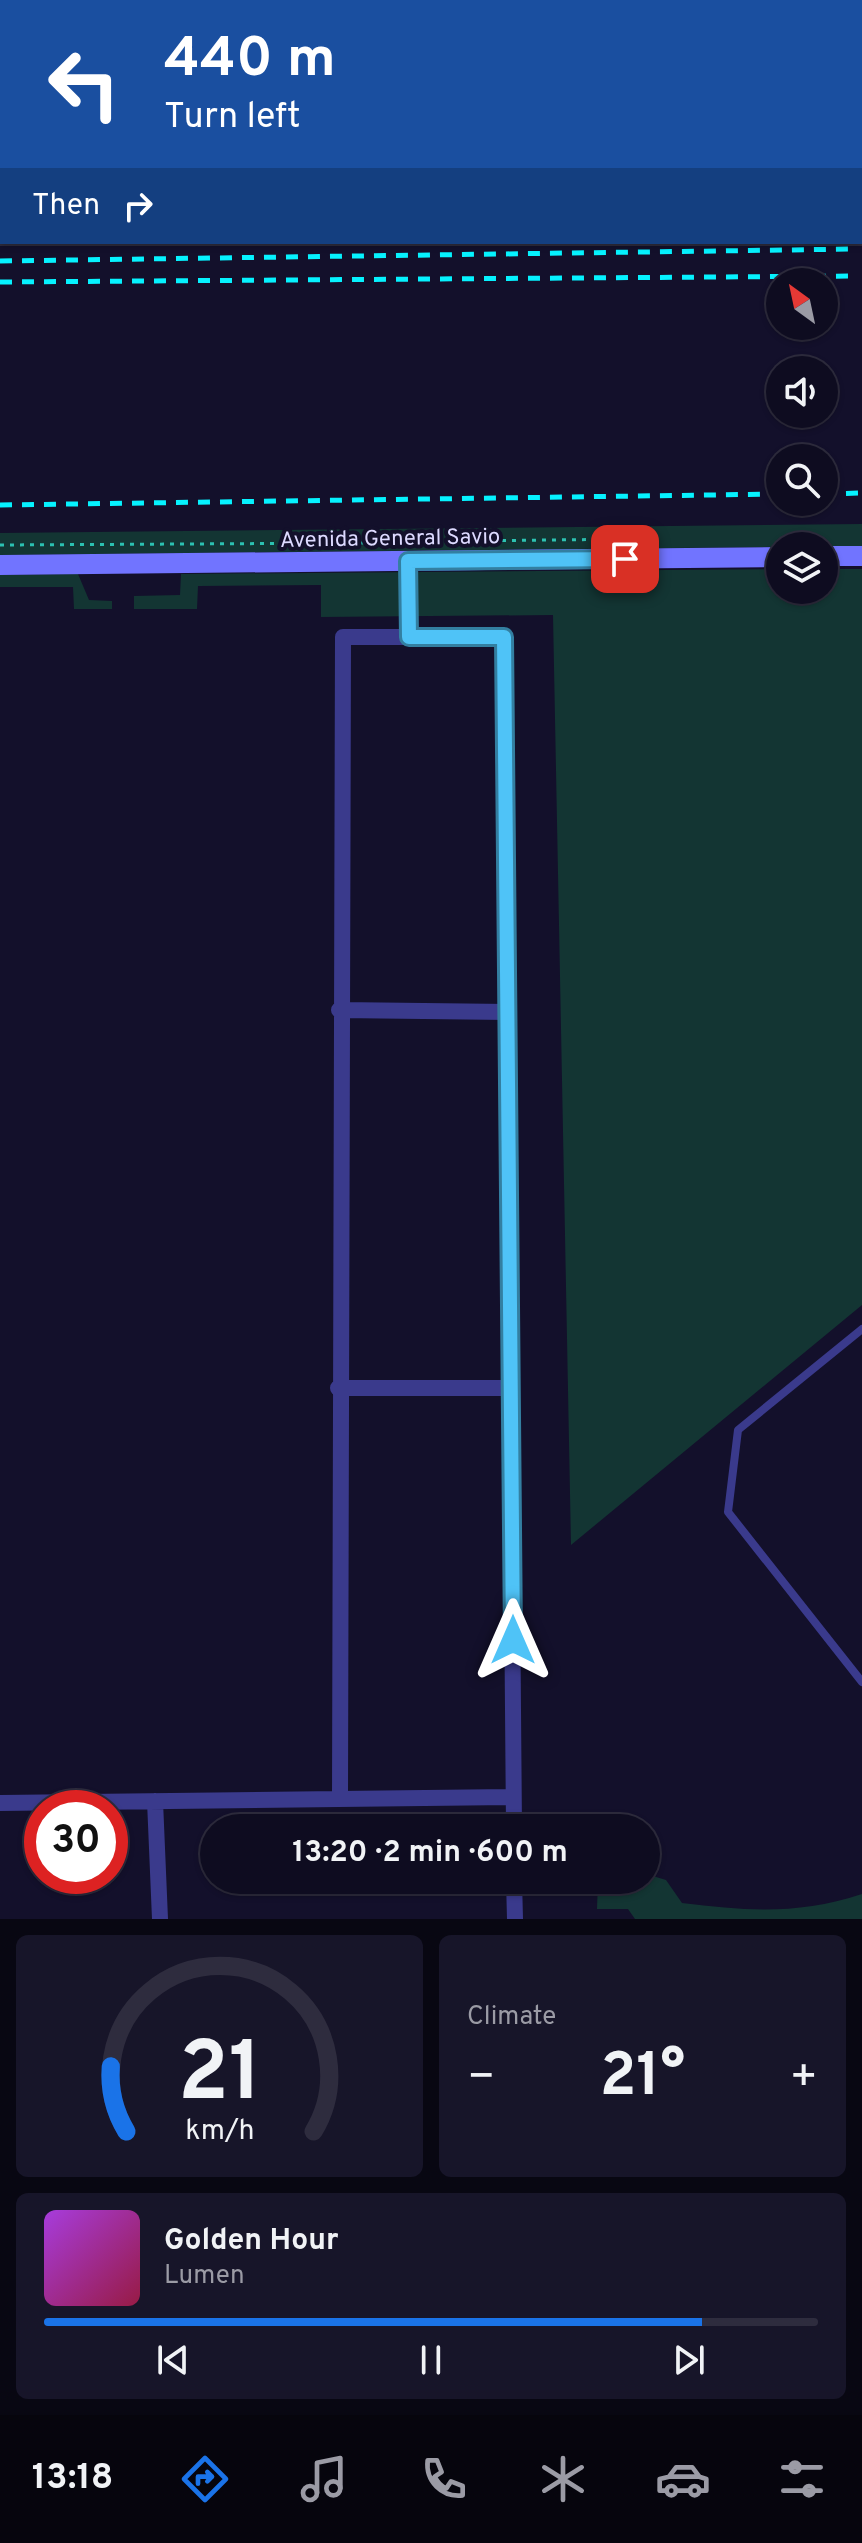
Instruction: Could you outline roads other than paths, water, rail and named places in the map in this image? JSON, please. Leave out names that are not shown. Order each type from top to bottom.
[{"type":"main road","points":[[838,556],[862,556]]},
{"type":"main road","name":"Avenida General Savio","points":[[0,565],[766,557]]},
{"type":"street","points":[[340,1798],[338,1388],[343,637],[504,637],[514,1814]]},
{"type":"street","points":[[339,1010],[508,1012]]},
{"type":"street","points":[[338,1388],[512,1388]]},
{"type":"street","points":[[0,1803],[513,1797]]},
{"type":"street","points":[[155,1801],[160,1919]]},
{"type":"street","points":[[514,1894],[515,1919]]},
{"type":"lane","points":[[408,561],[409,637]]},
{"type":"lane","points":[[862,1329],[738,1430],[728,1512],[862,1682]]},
{"type":"railway","points":[[0,261],[856,249]]},
{"type":"railway","points":[[0,282],[857,276]]},
{"type":"railway","points":[[838,494],[862,493]]},
{"type":"railway","points":[[0,505],[766,494]]}]
